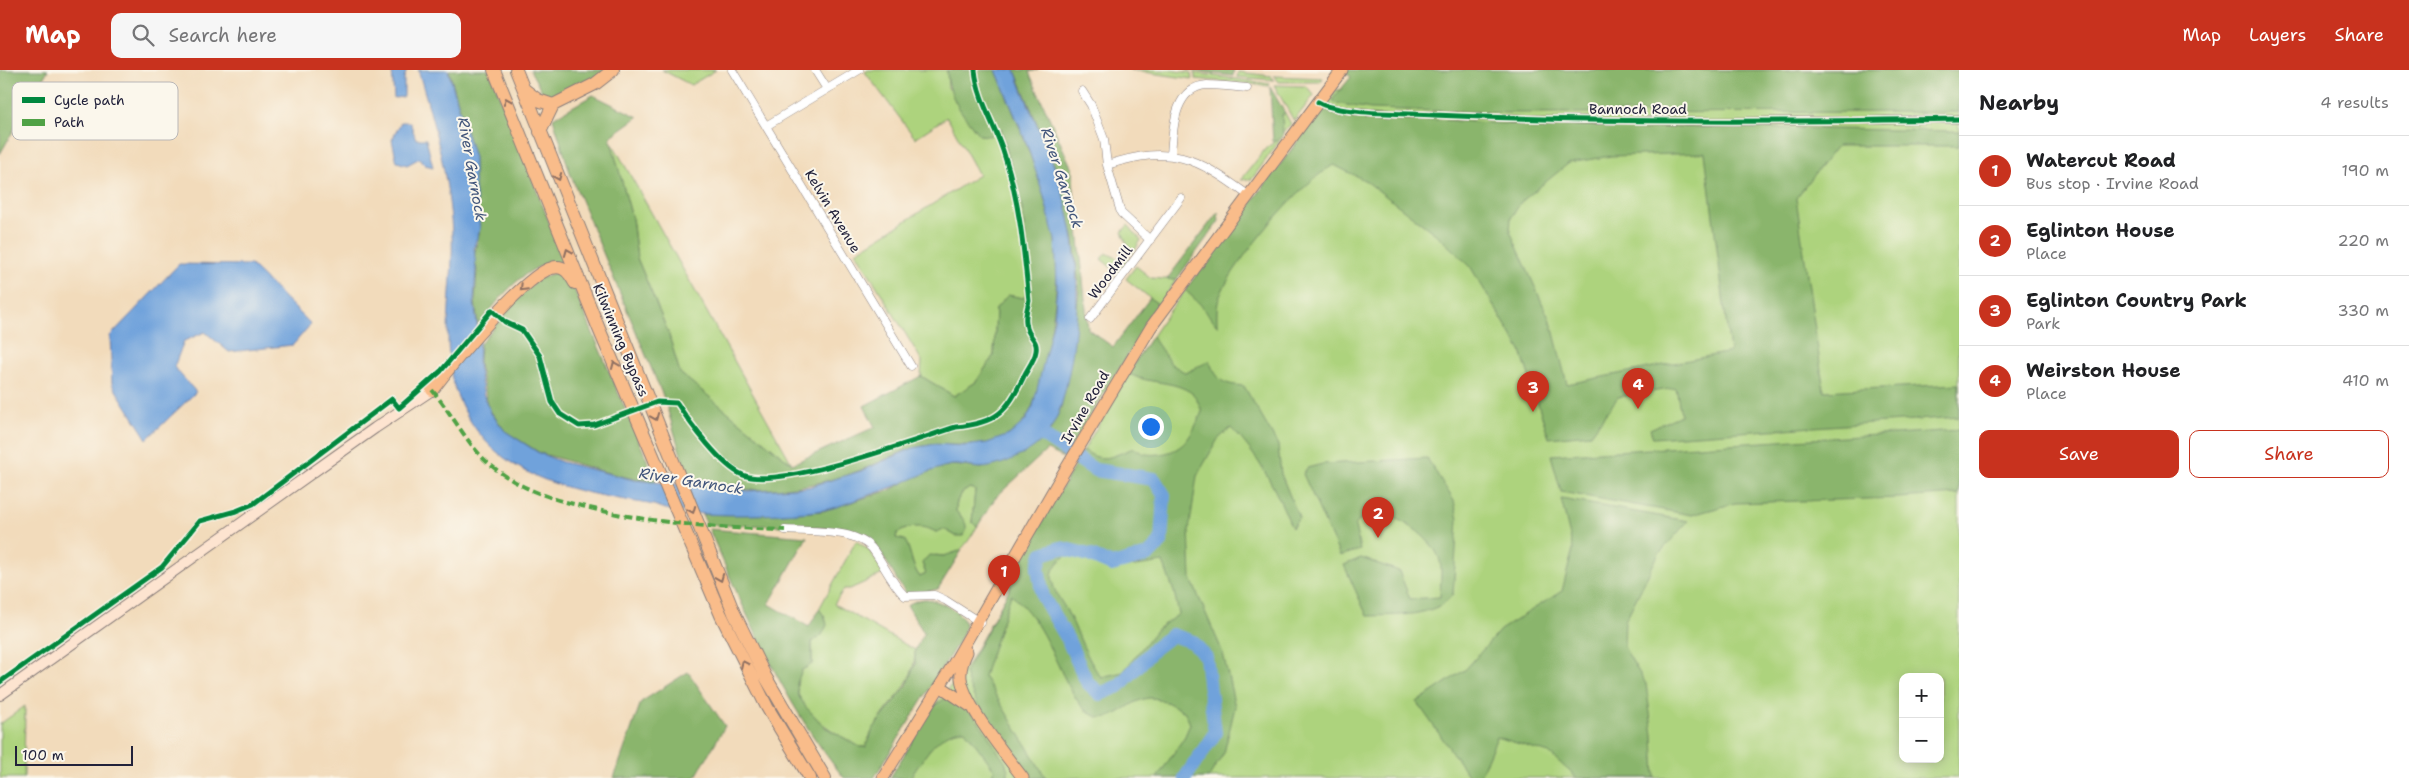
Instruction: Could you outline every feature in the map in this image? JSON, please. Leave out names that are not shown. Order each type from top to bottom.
[{"type":"highway","name":"Kilwinning Bypass","points":[[494,70],[599,329],[721,615],[767,707],[810,778]]},
{"type":"highway","name":"Kilwinning Bypass","points":[[516,70],[701,533],[738,620],[765,676],[825,778]]},
{"type":"highway","points":[[540,132],[553,105],[595,84],[614,70]]},
{"type":"highway","points":[[523,88],[538,100],[553,105]]},
{"type":"highway","points":[[432,390],[493,318],[530,280],[546,270],[558,267],[569,272],[599,329]]},
{"type":"highway","points":[[767,707],[785,754],[800,778]]},
{"type":"highway","points":[[796,730],[835,778]]},
{"type":"main road","name":"Irvine Road","points":[[883,778],[981,622],[993,597],[1058,482],[1155,320],[1342,70]]},
{"type":"main road","points":[[0,695],[432,390]]},
{"type":"main road","points":[[981,622],[962,661],[960,675],[963,688],[974,709],[1023,778]]},
{"type":"main road","points":[[947,674],[963,688]]},
{"type":"main road","points":[[940,686],[974,709]]},
{"type":"street","name":"Kelvin Avenue","points":[[732,70],[911,366]]},
{"type":"street","points":[[815,70],[827,89]]},
{"type":"street","points":[[766,126],[859,70]]},
{"type":"street","points":[[1171,155],[1175,118],[1181,103],[1189,92],[1194,88],[1207,85],[1247,88]]},
{"type":"street","name":"Woodmill","points":[[1082,91],[1091,105],[1104,139],[1107,165],[1121,212],[1150,240]]},
{"type":"street","name":"Bannoch Road","points":[[1318,102],[1334,108],[1390,113],[1589,120],[1821,121],[1959,119]]},
{"type":"street","points":[[1107,165],[1146,154],[1171,155],[1200,163],[1227,179],[1248,195]]},
{"type":"street","name":"Woodmill","points":[[1090,319],[1181,198]]},
{"type":"street","points":[[785,530],[860,538],[872,548],[905,596],[934,595],[981,622]]},
{"type":"green space","points":[[0,70],[48,70],[41,82],[12,82],[12,133],[0,154]]},
{"type":"green space","points":[[449,70],[489,70],[565,262],[551,263],[538,267],[527,274],[505,293],[478,325],[475,301],[477,270],[474,257],[480,229],[474,178],[474,158]]},
{"type":"green space","points":[[530,70],[605,70],[592,80],[551,99],[544,95]]},
{"type":"green space","points":[[662,70],[716,70],[691,85]]},
{"type":"green space","points":[[868,70],[947,70],[948,88],[1000,127],[1022,208],[1031,285],[1024,298],[996,308],[994,355],[976,382],[954,396],[921,376],[922,361],[856,252],[979,175],[947,117],[915,138],[865,72]]},
{"type":"green space","points":[[947,70],[996,70],[1030,156],[1053,229],[1057,273],[1055,304],[1037,394],[1024,421],[1018,428],[999,440],[975,445],[938,445],[914,448],[861,470],[818,483],[797,487],[756,490],[690,485],[665,401],[571,176],[553,118],[593,95],[638,117],[610,137],[632,218],[637,258],[668,332],[680,373],[792,464],[875,427],[864,406],[921,376],[954,396],[976,382],[994,355],[996,308],[1008,295],[1024,298],[1031,285],[1022,208],[1001,128],[990,136],[979,135],[953,97]]},
{"type":"green space","points":[[1015,70],[1038,70],[1029,72],[1072,169],[1088,329],[1113,347],[1150,298],[1159,305],[1064,458],[1047,450],[996,497],[977,527],[972,522],[975,490],[971,488],[961,494],[956,511],[964,520],[966,526],[963,536],[956,536],[944,529],[936,532],[916,527],[906,529],[897,534],[896,538],[905,540],[920,577],[926,574],[922,563],[929,555],[944,556],[962,550],[938,589],[916,594],[906,593],[872,542],[866,537],[854,533],[815,527],[707,525],[702,514],[782,514],[823,511],[890,490],[922,473],[951,465],[982,468],[1049,433],[1061,408],[1073,350],[1079,288],[1074,240],[1055,167]]},
{"type":"green space","points":[[1130,70],[1170,70],[1191,73],[1192,79]]},
{"type":"green space","points":[[1187,70],[1234,70],[1233,76]]},
{"type":"green space","points":[[1348,70],[1959,70],[1959,112],[1509,113],[1371,109],[1334,103],[1333,99],[1351,77],[1346,73]]},
{"type":"green space","points":[[1599,70],[1959,70],[1959,778],[890,778],[934,706],[968,664],[1008,592],[1011,586],[1008,584],[1028,546],[1136,360],[1163,320],[1336,90]]},
{"type":"green space","points":[[1238,72],[1271,76],[1274,80],[1237,77]]},
{"type":"green space","points":[[1195,73],[1270,84],[1269,86],[1195,79]]},
{"type":"green space","points":[[1274,76],[1323,78],[1320,82],[1279,82]]},
{"type":"green space","points":[[1274,85],[1306,86],[1314,95],[1294,121]]},
{"type":"green space","points":[[1270,87],[1285,113],[1282,115],[1283,136],[1273,143]]},
{"type":"green space","points":[[1321,111],[1511,124],[1959,131],[1959,146],[1837,146],[1796,198],[1824,391],[1959,384],[1959,417],[1653,438],[1650,429],[1681,415],[1676,388],[1618,397],[1591,434],[1549,438],[1521,351],[1470,266],[1438,236],[1366,181],[1334,165],[1321,173],[1288,204],[1270,223],[1239,264],[1227,281],[1219,299],[1217,326],[1200,304],[1185,290]],"holes":[[[1705,153],[1730,352],[1567,384],[1552,325],[1510,231],[1511,218],[1521,202],[1569,163],[1611,156]]]},
{"type":"green space","points":[[1285,113],[1291,124],[1282,133],[1282,115]]},
{"type":"green space","points":[[1283,136],[1252,179],[1241,180],[1266,148]]},
{"type":"green space","points":[[609,137],[792,464],[680,374],[668,332],[637,258],[632,218]]},
{"type":"green space","points":[[1218,212],[1219,221],[1176,280],[1167,279]]},
{"type":"green space","points":[[1128,225],[1141,240],[1132,255],[1122,232]]},
{"type":"green space","points":[[1127,249],[1130,257],[1118,273],[1101,259],[1106,253],[1119,259]]},
{"type":"green space","points":[[1136,266],[1151,278],[1176,280],[1159,305],[1126,279]]},
{"type":"green space","points":[[558,271],[571,282],[656,481],[634,479],[605,472],[540,453],[505,431],[489,409],[479,364],[480,344],[514,303],[537,280]]},
{"type":"green space","points":[[1152,336],[1171,364],[1186,373],[1209,361],[1222,381],[1244,386],[1278,445],[1281,474],[1299,518],[1292,528],[1259,462],[1231,428],[1218,439],[1197,476],[1189,530],[1191,579],[1223,653],[1235,707],[1224,753],[1208,778],[1157,778],[1185,736],[1190,724],[1185,712],[1164,701],[1150,698],[1134,703],[1105,718],[1097,717],[1088,712],[1081,706],[1073,693],[1036,623],[1011,595],[984,676],[1046,778],[1030,778],[983,714],[969,687],[965,673],[1011,586],[1008,584],[1028,546],[1084,450],[1091,455],[1103,458],[1134,448],[1143,453],[1160,454],[1169,452],[1182,445],[1195,427],[1202,412],[1193,394],[1178,386],[1135,377],[1128,373]],"holes":[[[1070,553],[1115,569],[1163,562],[1174,592],[1179,614],[1157,629],[1123,672],[1101,677],[1091,662],[1056,592],[1052,576],[1056,565]]]},
{"type":"green space","points":[[1959,430],[1959,494],[1898,498],[1735,503],[1692,515],[1561,492],[1551,455]]},
{"type":"green space","points":[[1427,458],[1454,501],[1458,519],[1453,594],[1446,602],[1414,614],[1367,616],[1344,565],[1361,558],[1399,571],[1410,599],[1440,597],[1441,572],[1439,558],[1427,540],[1407,524],[1384,515],[1373,514],[1363,517],[1355,526],[1360,550],[1340,556],[1303,474],[1307,468],[1323,464]]},
{"type":"green space","points":[[971,488],[975,490],[972,522],[977,527],[966,544],[956,553],[944,556],[936,555],[922,563],[926,574],[920,577],[905,541],[896,538],[897,534],[911,527],[921,527],[936,532],[944,529],[956,536],[962,517],[956,511],[957,503],[961,494]]},
{"type":"green space","points":[[1561,499],[1688,521],[1658,555],[1625,621],[1624,647],[1646,684],[1653,735],[1655,778],[1577,778],[1549,753],[1497,737],[1479,778],[1470,778],[1417,702],[1466,669],[1500,630],[1562,591],[1573,549]]},
{"type":"green space","points":[[709,529],[807,537],[769,604],[809,627],[819,609],[825,617],[827,625],[822,635],[812,642],[812,664],[802,670],[797,683],[798,695],[806,707],[825,727],[860,747],[866,747],[873,729],[907,685],[915,664],[915,650],[924,633],[907,605],[921,600],[931,600],[950,607],[964,620],[965,626],[962,636],[874,778],[844,778],[822,749],[784,689],[768,658]]},
{"type":"green space","points":[[856,541],[868,549],[885,573],[850,589],[844,589],[834,604],[915,650],[911,673],[906,683],[871,733],[866,747],[860,747],[841,736],[811,714],[803,705],[797,685],[802,670],[812,664],[812,642],[822,635],[825,617],[819,609]]},
{"type":"green space","points":[[688,672],[725,726],[695,778],[614,778],[641,702]]},
{"type":"green space","points":[[946,698],[965,708],[980,724],[1005,762],[1008,778],[991,778],[994,769],[965,730],[955,731],[939,740],[926,754],[910,778],[890,778],[934,706]]},
{"type":"green space","points":[[25,706],[24,778],[0,778],[0,724]]},
{"type":"water","points":[[392,70],[407,70],[404,78],[404,97],[394,98]]},
{"type":"water","name":"River Garnock","points":[[418,70],[448,70],[474,158],[474,178],[480,229],[474,247],[476,269],[474,301],[479,340],[478,365],[484,396],[491,413],[505,431],[539,453],[562,462],[634,480],[748,491],[808,487],[861,471],[913,448],[935,444],[963,446],[987,443],[1009,435],[1025,421],[1033,406],[1054,319],[1057,284],[1055,240],[1043,193],[1026,142],[996,70],[1015,70],[1054,166],[1069,217],[1076,268],[1077,294],[1073,347],[1064,394],[1054,423],[1042,440],[1034,447],[1000,464],[986,468],[951,465],[842,505],[824,510],[788,514],[737,515],[687,513],[577,490],[552,483],[529,473],[507,460],[488,443],[467,416],[454,386],[448,338],[452,233],[448,192],[430,110]]},
{"type":"water","points":[[401,122],[410,122],[416,139],[426,139],[433,167],[425,165],[420,158],[407,165],[397,162],[392,140]]},
{"type":"water","points":[[179,264],[251,265],[311,324],[293,345],[229,352],[205,332],[184,341],[174,367],[196,392],[147,439],[112,384],[110,336]]},
{"type":"waterway","points":[[1033,429],[1095,470],[1154,479],[1164,495],[1161,542],[1148,555],[1112,565],[1089,555],[1061,548],[1042,554],[1038,568],[1043,597],[1067,638],[1087,682],[1100,694],[1119,686],[1155,648],[1172,635],[1193,642],[1206,657],[1215,733],[1185,778]]},
{"type":"marked path","points":[[432,390],[473,447],[487,462],[512,480],[538,493],[618,514],[665,522],[785,530]]},
{"type":"cycle path","points":[[0,682],[162,567],[200,521],[253,504],[392,399],[399,408],[441,371],[492,310],[505,322],[522,330],[540,356],[552,402],[560,414],[579,426],[594,425],[657,402],[677,403],[716,454],[743,475],[761,478],[786,476],[816,470],[848,462],[956,427],[982,422],[999,414],[1012,399],[1033,360],[1036,347],[1026,324],[1029,301],[1021,228],[1014,192],[1002,146],[980,93],[975,70]]},
{"type":"cycle path","points":[[1318,102],[1341,109],[1374,113],[1500,118],[1631,121],[1959,119]]},
{"type":"place","name":"Weirston House","points":[[1638,409]]},
{"type":"place","name":"Eglinton Country Park","points":[[1533,412]]},
{"type":"place","name":"Eglinton House","points":[[1378,538]]},
{"type":"place","name":"Watercut Road","points":[[1004,596]]}]
